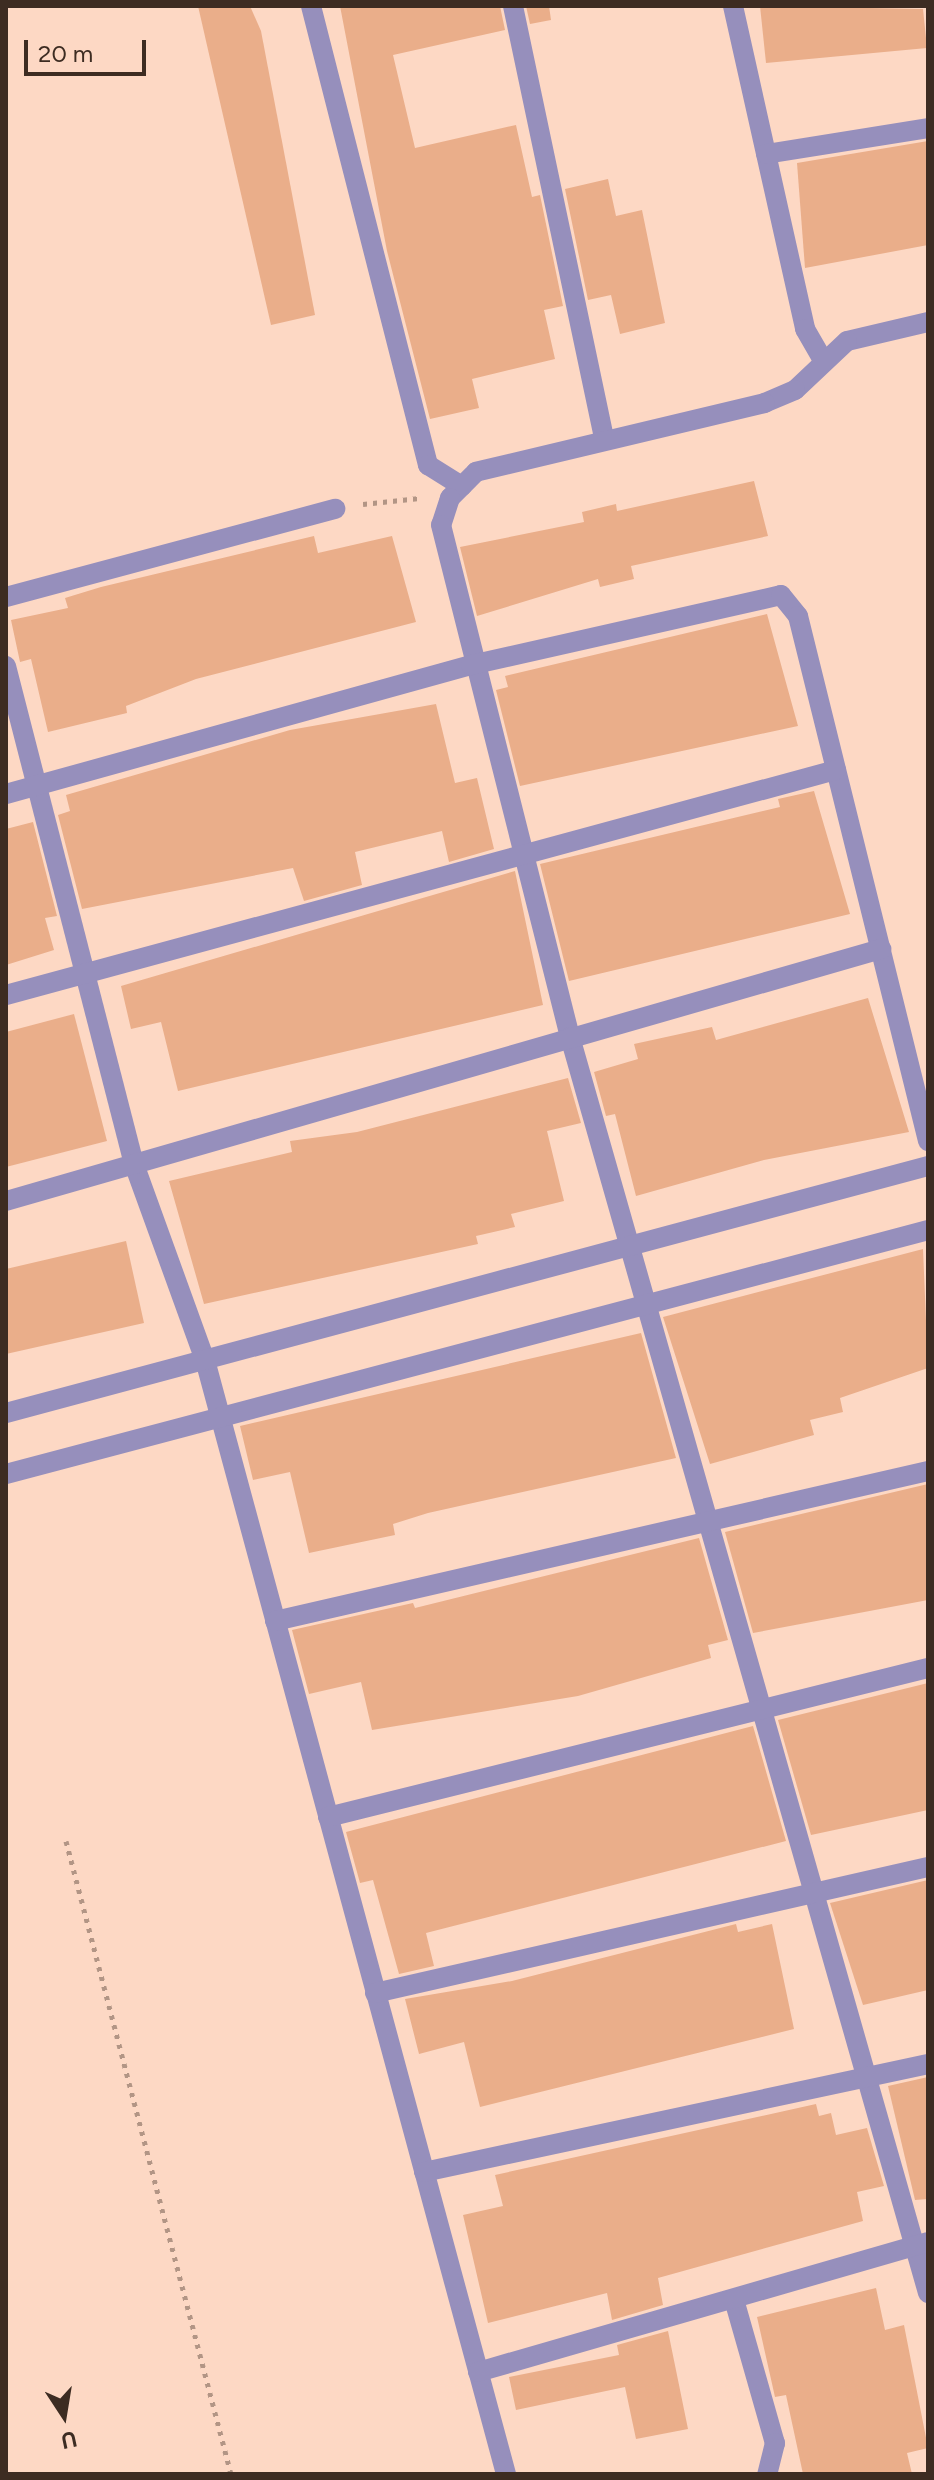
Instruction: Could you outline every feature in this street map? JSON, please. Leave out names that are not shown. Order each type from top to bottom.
[{"type":"street","points":[[311,6],[428,465],[456,492]]},
{"type":"street","points":[[513,6],[604,438]]},
{"type":"street","points":[[733,6],[805,329],[824,362]]},
{"type":"street","points":[[766,154],[928,128]]},
{"type":"street","points":[[928,322],[847,341],[795,390],[765,403],[510,459],[456,492],[442,522],[471,665],[570,1037],[634,1245],[868,2080],[921,2244],[928,2293]]},
{"type":"street","points":[[6,597],[335,509]]},
{"type":"street","points":[[6,794],[471,665],[781,595],[798,616],[928,1141]]},
{"type":"street","points":[[6,666],[87,971],[134,1164],[205,1360],[506,2474]]},
{"type":"street","points":[[6,995],[521,851],[836,770]]},
{"type":"street","points":[[6,1201],[881,949]]},
{"type":"street","points":[[6,1413],[928,1166]]},
{"type":"street","points":[[6,1474],[928,1230]]},
{"type":"street","points":[[275,1621],[712,1524],[928,1471]]},
{"type":"street","points":[[328,1817],[765,1712],[928,1668]]},
{"type":"street","points":[[375,1993],[817,1897],[928,1867]]},
{"type":"street","points":[[424,2172],[868,2080],[928,2064]]},
{"type":"street","points":[[478,2372],[735,2303],[921,2244]]},
{"type":"street","points":[[735,2303],[775,2443],[767,2474]]},
{"type":"path","points":[[335,509],[408,496],[430,501],[442,522]]},
{"type":"path","points":[[66,1841],[231,2474]]},
{"type":"building","points":[[198,6],[250,6],[261,31],[315,315],[271,325]]},
{"type":"building","points":[[340,6],[500,6],[505,30],[393,55],[415,148],[516,125],[532,197],[540,195],[563,306],[544,310],[555,359],[472,379],[479,408],[430,419],[387,251]]},
{"type":"building","points":[[526,6],[549,6],[551,20],[530,24]]},
{"type":"building","points":[[760,6],[923,9],[927,48],[766,63]]},
{"type":"building","points":[[928,141],[928,245],[805,268],[797,163]]},
{"type":"building","points":[[608,179],[616,216],[642,210],[665,323],[620,334],[611,295],[588,300],[565,189]]},
{"type":"building","points":[[754,481],[768,536],[631,566],[634,579],[600,587],[598,579],[477,616],[460,547],[584,522],[582,512],[616,504],[617,511]]},
{"type":"building","points":[[314,536],[318,553],[392,536],[416,622],[196,679],[126,706],[127,713],[48,732],[31,659],[20,662],[11,620],[68,608],[65,598],[101,587]]},
{"type":"building","points":[[767,614],[798,726],[520,786],[496,690],[508,687],[505,676]]},
{"type":"building","points":[[436,704],[455,783],[477,778],[494,849],[449,862],[442,831],[355,852],[362,885],[304,901],[293,868],[82,909],[58,815],[70,811],[66,795],[290,730]]},
{"type":"building","points":[[814,791],[850,914],[569,981],[540,864],[780,807],[778,799]]},
{"type":"building","points":[[33,822],[57,916],[45,918],[54,950],[6,965],[6,829]]},
{"type":"building","points":[[515,871],[543,1005],[178,1091],[161,1022],[131,1029],[121,986]]},
{"type":"building","points":[[868,998],[909,1132],[764,1160],[636,1196],[615,1114],[606,1116],[594,1072],[638,1059],[634,1044],[712,1027],[716,1040]]},
{"type":"building","points":[[74,1014],[107,1141],[6,1167],[6,1032]]},
{"type":"building","points":[[568,1078],[581,1123],[547,1131],[564,1201],[511,1214],[515,1227],[476,1236],[478,1244],[204,1304],[169,1181],[292,1152],[290,1141],[357,1132]]},
{"type":"building","points":[[126,1241],[144,1323],[6,1354],[6,1269]]},
{"type":"building","points":[[923,1249],[928,1368],[840,1398],[843,1412],[810,1420],[814,1435],[710,1464],[663,1317]]},
{"type":"building","points":[[641,1333],[676,1458],[428,1513],[393,1524],[395,1535],[309,1553],[290,1472],[253,1480],[240,1426]]},
{"type":"building","points":[[928,1484],[928,1600],[753,1633],[725,1532]]},
{"type":"building","points":[[699,1538],[728,1640],[708,1645],[711,1658],[578,1696],[372,1730],[361,1682],[309,1694],[292,1630],[413,1603],[415,1608]]},
{"type":"building","points":[[928,1683],[928,1810],[811,1835],[778,1720]]},
{"type":"building","points":[[753,1726],[786,1841],[426,1933],[434,1966],[399,1974],[373,1880],[360,1883],[346,1832]]},
{"type":"building","points":[[928,1880],[928,1990],[863,2005],[830,1903]]},
{"type":"building","points":[[736,1924],[738,1932],[772,1924],[794,2029],[480,2107],[464,2042],[419,2054],[405,1999],[512,1981]]},
{"type":"building","points":[[928,2077],[928,2199],[915,2200],[888,2086]]},
{"type":"building","points":[[816,2104],[819,2116],[831,2113],[836,2135],[867,2128],[884,2186],[857,2192],[863,2221],[658,2278],[663,2305],[612,2320],[607,2293],[488,2323],[463,2215],[503,2206],[495,2175]]},
{"type":"building","points":[[876,2288],[885,2330],[904,2325],[928,2448],[907,2453],[912,2474],[803,2474],[786,2395],[775,2397],[757,2317]]},
{"type":"building","points":[[668,2331],[688,2429],[636,2439],[625,2387],[516,2410],[509,2377],[619,2355],[617,2345]]}]
